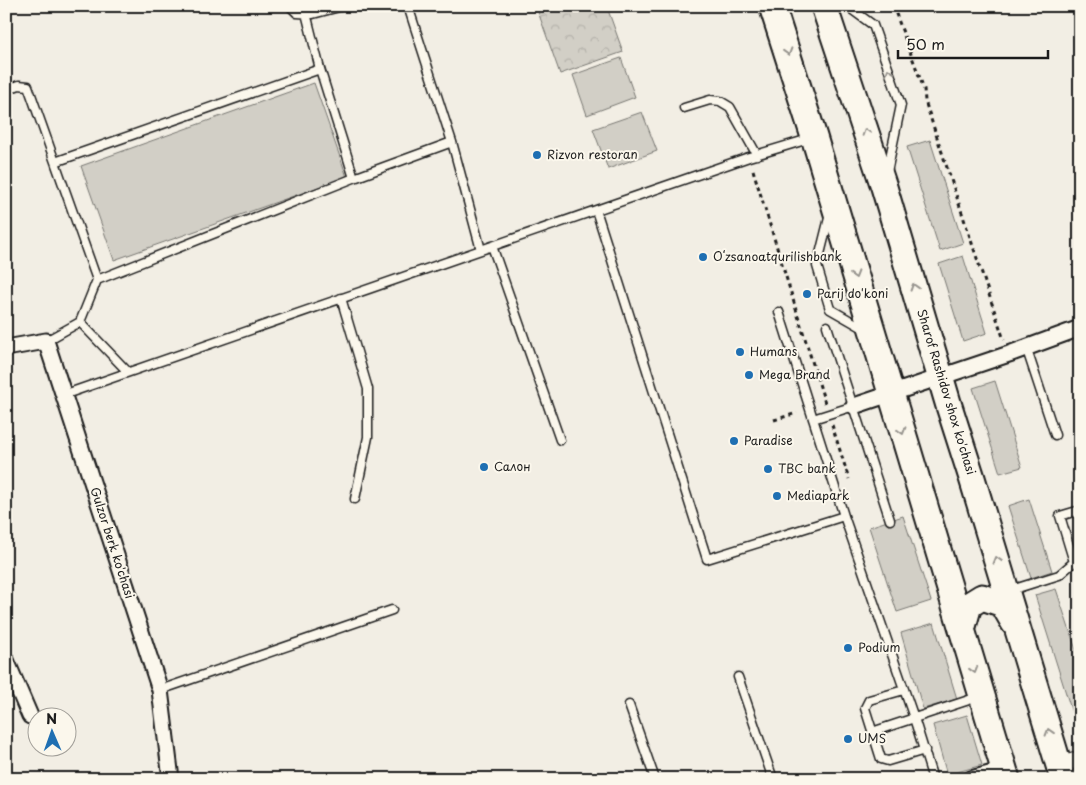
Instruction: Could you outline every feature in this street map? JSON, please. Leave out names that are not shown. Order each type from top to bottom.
[{"type":"main road","points":[[772,6],[814,137],[1006,774]]},
{"type":"main road","name":"Sharof Rashidov shox ko'chasi","points":[[824,6],[884,187],[1017,627],[1067,768]]},
{"type":"main road","points":[[962,630],[969,605],[982,597],[1003,604],[1017,627]]},
{"type":"street","points":[[854,406],[941,378],[1080,328]]},
{"type":"street","points":[[6,348],[46,341]]},
{"type":"street","name":"Gulzor berk ko'chasi","points":[[46,341],[160,690],[171,779]]},
{"type":"street","points":[[6,660],[28,711]]},
{"type":"street","points":[[971,779],[1006,774]]},
{"type":"lane","points":[[290,6],[297,13],[314,14],[343,6]]},
{"type":"lane","points":[[408,6],[452,142],[481,250]]},
{"type":"lane","points":[[847,6],[873,25],[901,105],[884,187]]},
{"type":"lane","points":[[306,13],[320,68],[354,178]]},
{"type":"lane","points":[[55,162],[320,68]]},
{"type":"lane","points":[[6,90],[19,85],[28,86],[97,280],[80,322],[46,341]]},
{"type":"lane","points":[[684,108],[710,100],[720,101],[730,107],[758,155]]},
{"type":"lane","points":[[63,395],[596,210],[814,137]]},
{"type":"lane","points":[[97,280],[354,178],[452,142]]},
{"type":"lane","points":[[833,200],[818,266],[830,309],[873,333]]},
{"type":"lane","points":[[596,210],[707,559],[844,516]]},
{"type":"lane","points":[[492,246],[560,440]]},
{"type":"lane","points":[[341,298],[368,389],[368,437],[355,499]]},
{"type":"lane","points":[[779,312],[844,516],[925,750],[933,779]]},
{"type":"lane","points":[[80,322],[128,372]]},
{"type":"lane","points":[[827,326],[890,520]]},
{"type":"lane","points":[[1026,347],[1055,435]]},
{"type":"lane","points":[[813,419],[854,406]]},
{"type":"lane","points":[[1007,592],[1059,575],[1077,561],[1060,516],[1080,510]]},
{"type":"lane","points":[[160,690],[392,610]]},
{"type":"lane","points":[[738,676],[773,779]]},
{"type":"lane","points":[[904,690],[869,700],[866,704],[865,708],[881,758],[884,761],[925,750]]},
{"type":"lane","points":[[872,732],[982,696]]},
{"type":"lane","points":[[628,705],[655,779]]},
{"type":"path","points":[[893,6],[924,89],[925,100],[1009,354]]},
{"type":"green space","points":[[536,6],[604,6],[608,10],[623,52],[560,74]]},
{"type":"green space","points":[[621,58],[635,97],[587,115],[573,75]]},
{"type":"green space","points":[[314,83],[347,177],[114,260],[81,166]]},
{"type":"green space","points":[[642,112],[657,151],[608,169],[593,129]]},
{"type":"green space","points":[[930,140],[963,243],[940,251],[907,147]]},
{"type":"green space","points":[[963,256],[987,333],[963,341],[939,264]]},
{"type":"green space","points":[[995,381],[1022,467],[1000,473],[973,388]]},
{"type":"green space","points":[[1029,499],[1052,571],[1031,578],[1008,506]]},
{"type":"green space","points":[[903,516],[931,601],[897,612],[869,527]]},
{"type":"green space","points":[[1056,589],[1080,662],[1080,738],[1035,595]]},
{"type":"green space","points":[[934,623],[957,699],[923,709],[901,633]]},
{"type":"green space","points":[[967,715],[982,765],[947,775],[933,725]]},
{"type":"place","name":"Rizvon restoran","points":[[537,155]]},
{"type":"place","name":"Oʻzsanoatqurilishbank","points":[[703,257]]},
{"type":"place","name":"Parij do'koni","points":[[807,294]]},
{"type":"place","name":"Humans","points":[[740,352]]},
{"type":"place","name":"Mega Brand","points":[[749,375]]},
{"type":"place","name":"Paradise","points":[[734,441]]},
{"type":"place","name":"Салон","points":[[484,467]]},
{"type":"place","name":"TBC bank","points":[[768,469]]},
{"type":"place","name":"Mediapark","points":[[777,496]]},
{"type":"place","name":"Podium","points":[[848,648]]},
{"type":"place","name":"UMS","points":[[848,739]]}]
